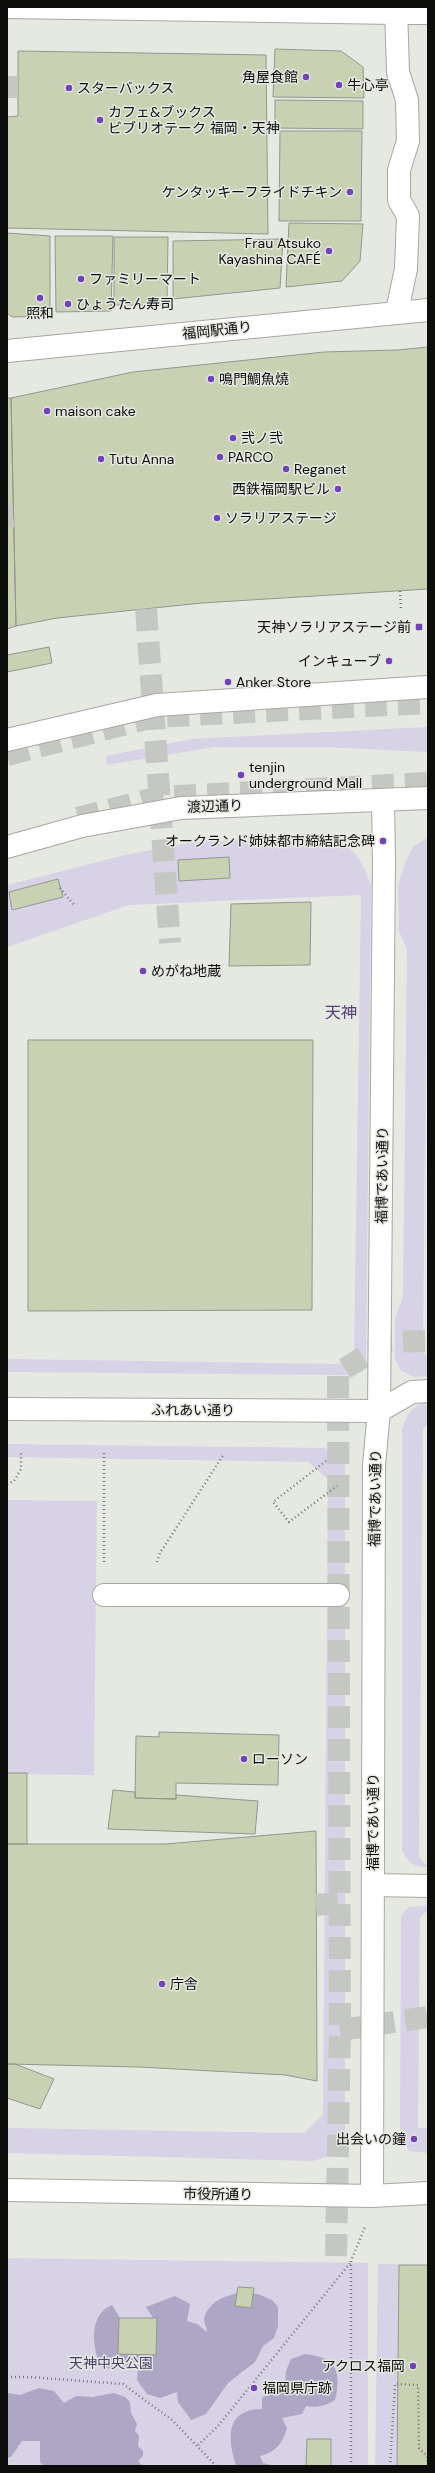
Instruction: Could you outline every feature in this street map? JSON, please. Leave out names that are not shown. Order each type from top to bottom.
[{"type":"street","points":[[7,7],[396,10],[428,13]]},
{"type":"street","points":[[396,10],[398,72],[407,100],[408,140],[399,170],[399,200],[408,216],[406,269],[397,311]]},
{"type":"street","name":"福岡駅通り","points":[[7,352],[397,311],[428,310]]},
{"type":"street","points":[[7,740],[157,705],[428,687]]},
{"type":"street","name":"渡辺通り","points":[[7,846],[82,826],[181,808],[428,798]]},
{"type":"street","name":"福博であい通り","points":[[372,2196],[374,1465],[379,1411],[384,861],[383,800]]},
{"type":"street","points":[[379,1411],[412,1392],[428,1391]]},
{"type":"street","name":"ふれあい通り","points":[[7,1409],[379,1411]]},
{"type":"street","points":[[104,1595],[338,1595]]},
{"type":"street","points":[[373,1885],[428,1886]]},
{"type":"street","name":"市役所通り","points":[[7,2190],[372,2196],[428,2193]]},
{"type":"path","points":[[400,591],[401,609]]},
{"type":"path","points":[[60,888],[75,906]]},
{"type":"path","points":[[7,1484],[14,1481],[21,1470],[21,1452]]},
{"type":"path","points":[[104,1453],[104,1595]]},
{"type":"path","points":[[147,1595],[160,1553],[224,1454]]},
{"type":"path","points":[[326,1461],[273,1502],[289,1522],[337,1486]]},
{"type":"path","points":[[198,2445],[218,2426],[351,2261],[363,2236],[372,2196]]},
{"type":"path","points":[[351,2261],[351,2466]]},
{"type":"path","points":[[7,2377],[29,2377],[124,2384],[172,2420],[198,2445],[216,2466]]},
{"type":"path","points":[[390,2466],[394,2384],[418,2385],[419,2448],[428,2456],[428,2466]]},
{"type":"green space","points":[[428,727],[428,752],[322,747],[214,747],[107,765],[106,756],[191,739]]},
{"type":"green space","points":[[319,837],[339,843],[354,852],[364,867],[371,886],[366,1364],[362,1372],[347,1375],[7,1372],[7,1359],[345,1364],[354,1354],[361,895],[129,905],[7,947],[7,885],[125,855],[194,842]],"holes":[[[229,857],[230,878],[179,880],[178,860]],[[57,879],[62,897],[12,909],[9,892]]]},
{"type":"green space","points":[[428,837],[423,1352],[428,1358],[428,1376],[415,1377],[401,1371],[395,1360],[395,1319],[403,1297],[407,950],[399,931],[398,885],[406,861],[413,847]]},
{"type":"green space","points":[[428,1402],[428,1423],[423,1429],[419,1857],[428,1867],[415,1865],[409,1861],[402,1850],[402,1432],[410,1412],[423,1403]]},
{"type":"green space","points":[[7,1444],[324,1448],[342,1456],[345,1466],[345,2136],[341,2146],[328,2156],[312,2161],[7,2153],[7,2128],[304,2133],[323,2115],[328,1479],[308,1462],[7,1457]]},
{"type":"green space","points":[[7,1500],[97,1501],[94,1775],[7,1774]]},
{"type":"green space","points":[[428,1906],[428,1910],[420,1917],[418,2128],[428,2128],[428,2153],[409,2151],[400,2132],[401,1916],[409,1907]]},
{"type":"green space","name":"天神中央公園","points":[[7,2258],[368,2263],[368,2466],[7,2466]]},
{"type":"green space","points":[[378,2264],[428,2265],[428,2466],[375,2466]]},
{"type":"green space","points":[[241,2292],[258,2294],[272,2300],[278,2307],[278,2326],[274,2338],[263,2346],[255,2362],[228,2383],[206,2414],[191,2420],[178,2402],[177,2392],[160,2398],[147,2394],[137,2380],[138,2368],[126,2369],[121,2364],[113,2369],[101,2367],[94,2341],[94,2332],[99,2316],[104,2310],[112,2305],[121,2320],[155,2321],[146,2307],[175,2296],[190,2304],[187,2321],[197,2324],[207,2332],[204,2319],[209,2308],[218,2300]]},
{"type":"green space","points":[[305,2354],[324,2358],[334,2367],[337,2373],[338,2381],[335,2400],[321,2406],[306,2406],[302,2414],[282,2418],[287,2428],[281,2443],[274,2450],[260,2456],[263,2463],[275,2466],[236,2466],[231,2445],[231,2436],[232,2427],[236,2420],[241,2414],[250,2410],[262,2409],[262,2398],[271,2390],[285,2386],[286,2371],[291,2359]]},
{"type":"green space","points":[[39,2388],[54,2391],[64,2403],[76,2396],[93,2397],[114,2393],[125,2397],[130,2402],[131,2413],[137,2424],[135,2431],[139,2436],[138,2446],[143,2451],[143,2456],[138,2461],[143,2466],[44,2466],[40,2462],[40,2441],[22,2441],[11,2457],[7,2458],[7,2393],[20,2395]]},
{"type":"building","points":[[275,49],[341,51],[363,67],[364,98],[273,97]]},
{"type":"building","points":[[18,51],[266,55],[268,234],[7,228],[7,117],[18,116]]},
{"type":"building","points":[[275,100],[363,101],[363,129],[275,128]]},
{"type":"building","points":[[280,131],[362,131],[361,221],[279,221]]},
{"type":"building","points":[[289,223],[363,224],[360,261],[342,281],[286,287]]},
{"type":"building","points":[[7,233],[50,236],[50,316],[12,317],[7,313]]},
{"type":"building","points":[[55,236],[113,236],[111,311],[56,312]]},
{"type":"building","points":[[114,237],[168,237],[167,305],[114,305]]},
{"type":"building","points":[[283,239],[280,288],[173,299],[173,241]]},
{"type":"building","name":"PARCO","points":[[428,347],[428,589],[202,603],[57,618],[16,626],[11,398],[133,372],[324,352],[397,350]]},
{"type":"building","points":[[7,398],[11,398],[16,626],[7,629]]},
{"type":"building","points":[[49,647],[52,663],[7,672],[7,655]]},
{"type":"building","points":[[229,857],[230,878],[179,881],[178,860]]},
{"type":"building","points":[[58,879],[63,897],[12,910],[9,892]]},
{"type":"building","points":[[311,902],[310,965],[229,966],[231,904]]},
{"type":"building","points":[[28,1040],[313,1040],[312,1310],[28,1311]]},
{"type":"building","points":[[159,1732],[279,1735],[278,1785],[176,1783],[176,1799],[135,1798],[136,1736],[159,1737]]},
{"type":"building","points":[[7,1773],[27,1773],[27,1844],[7,1844]]},
{"type":"building","points":[[113,1790],[135,1792],[135,1798],[176,1799],[176,1795],[258,1801],[255,1834],[108,1829]]},
{"type":"building","name":"庁舎","points":[[316,1831],[317,2081],[285,2075],[139,2067],[7,2064],[7,1844],[166,1844]]},
{"type":"building","points":[[7,2064],[15,2064],[54,2079],[40,2109],[7,2098]]},
{"type":"building","name":"アクロス福岡","points":[[399,2265],[428,2265],[428,2466],[397,2466]]},
{"type":"building","points":[[238,2287],[254,2288],[251,2308],[235,2306]]},
{"type":"building","points":[[119,2318],[157,2318],[156,2355],[118,2354]]},
{"type":"building","points":[[307,2439],[331,2439],[331,2466],[306,2466]]},
{"type":"tunnel","points":[[7,87],[18,87]]},
{"type":"tunnel","points":[[7,517],[13,516]]},
{"type":"tunnel","points":[[146,609],[170,943]]},
{"type":"tunnel","points":[[7,755],[153,717],[428,703]]},
{"type":"tunnel","points":[[78,818],[159,797],[428,783]]},
{"type":"tunnel","points":[[336,2256],[340,2030],[338,1373],[387,1342],[428,1341]]},
{"type":"tunnel","points":[[316,1905],[339,1903]]},
{"type":"tunnel","points":[[340,2030],[428,2017]]},
{"type":"place","name":"角屋食館","points":[[306,77]]},
{"type":"place","name":"牛心亭","points":[[339,85]]},
{"type":"place","name":"スターバックス","points":[[69,88]]},
{"type":"place","name":"カフェ&ブックス ビブリオテーク 福岡・天神","points":[[100,120]]},
{"type":"place","name":"ケンタッキーフライドチキン","points":[[350,192]]},
{"type":"place","name":"Frau Atsuko Kayashina CAFÉ","points":[[329,251]]},
{"type":"place","name":"ファミリーマート","points":[[81,279]]},
{"type":"place","name":"照和","points":[[40,298]]},
{"type":"place","name":"ひょうたん寿司","points":[[68,304]]},
{"type":"place","name":"鳴門鯛魚燒","points":[[211,379]]},
{"type":"place","name":"maison cake","points":[[47,411]]},
{"type":"place","name":"弐ノ弐","points":[[233,438]]},
{"type":"place","name":"PARCO","points":[[220,457]]},
{"type":"place","name":"Tutu Anna","points":[[101,459]]},
{"type":"place","name":"Reganet","points":[[286,469]]},
{"type":"place","name":"西鉄福岡駅ビル","points":[[338,489]]},
{"type":"place","name":"ソラリアステージ","points":[[217,518]]},
{"type":"place","name":"天神ソラリアステージ前","points":[[419,627]]},
{"type":"place","name":"インキューブ","points":[[389,661]]},
{"type":"place","name":"Anker Store","points":[[228,682]]},
{"type":"place","name":"tenjin underground Mall","points":[[241,775]]},
{"type":"place","name":"オークランド姉妹都市締結記念碑","points":[[383,841]]},
{"type":"place","name":"めがね地蔵","points":[[143,971]]},
{"type":"place","name":"ローソン","points":[[244,1759]]},
{"type":"place","name":"庁舎","points":[[162,1984]]},
{"type":"place","name":"出会いの鐘","points":[[414,2139]]},
{"type":"place","name":"アクロス福岡","points":[[413,2366]]},
{"type":"place","name":"福岡県庁跡","points":[[254,2388]]},
{"type":"district","name":"天神","points":[[341,1012]]}]
